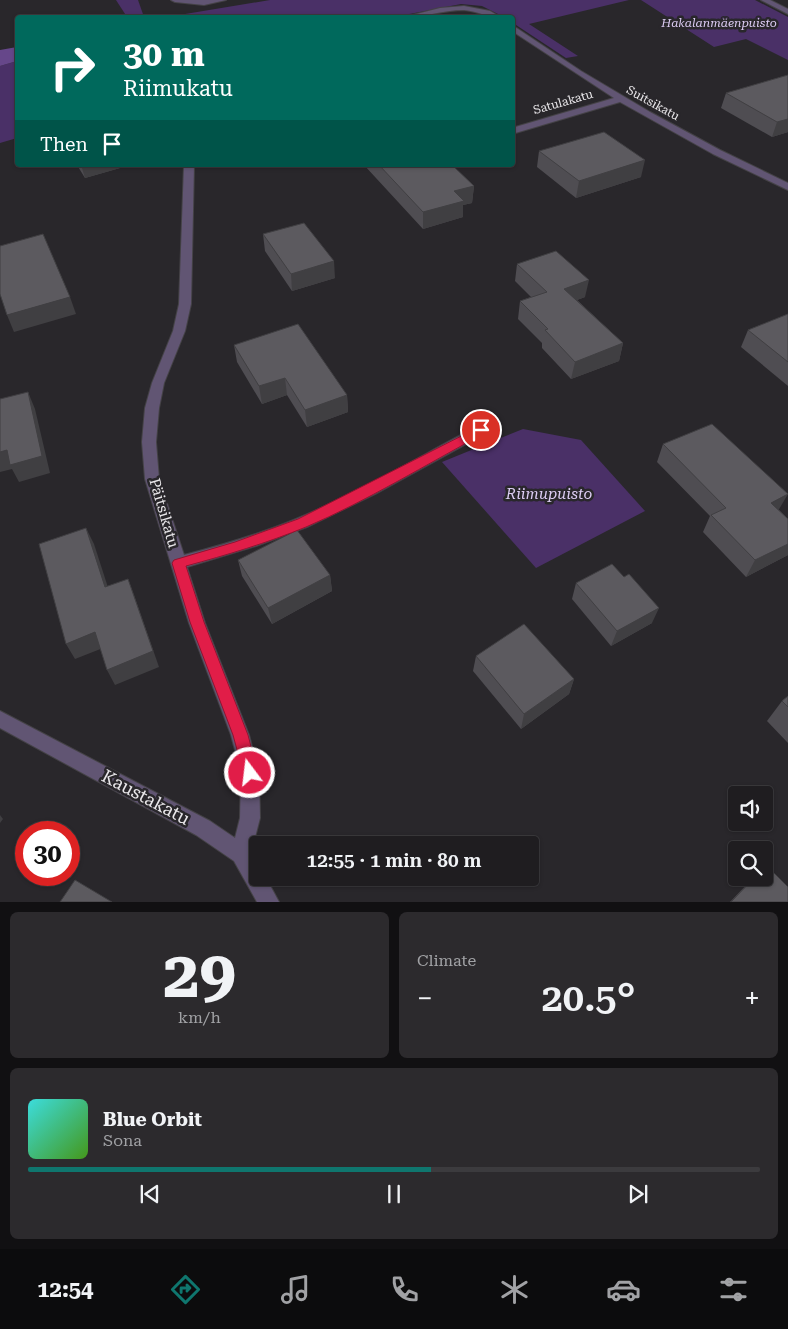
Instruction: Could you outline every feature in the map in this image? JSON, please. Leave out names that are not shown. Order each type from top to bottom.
[{"type":"street","points":[[175,0],[204,3],[222,0]]},
{"type":"street","points":[[765,0],[788,12]]},
{"type":"street","points":[[420,15],[458,8],[480,9],[493,15]]},
{"type":"street","name":"Suitsikatu","points":[[515,29],[549,54],[620,99],[700,143],[788,187]]},
{"type":"street","name":"Satulakatu","points":[[515,130],[620,99]]},
{"type":"street","name":"Päitsikatu","points":[[189,167],[185,304],[179,331],[158,383],[152,408],[149,442],[152,479],[197,622],[240,735],[250,773],[250,818],[241,854]]},
{"type":"street","points":[[179,563],[236,547],[302,523],[481,430]]},
{"type":"street","name":"Kaustakatu","points":[[0,719],[203,828],[241,854],[268,902]]},
{"type":"green space","points":[[116,0],[138,0],[143,15],[126,15]]},
{"type":"green space","points":[[270,0],[629,0],[529,24],[578,56],[566,58],[515,24],[515,15],[500,15],[482,6],[461,4],[404,15],[179,15]]},
{"type":"green space","name":"Hakalanmäenpuisto","points":[[641,0],[755,0],[788,17],[788,60],[746,39],[714,47]]},
{"type":"green space","points":[[15,62],[15,139],[0,143],[0,66]]},
{"type":"green space","name":"Riimupuisto","points":[[523,429],[581,440],[645,511],[536,568],[442,462]]},
{"type":"shaded area","points":[[15,47],[15,62],[0,66],[0,50]]},
{"type":"building","points":[[788,75],[788,119],[777,122],[726,93]]},
{"type":"building","points":[[604,132],[645,160],[579,181],[539,151]]},
{"type":"building","points":[[381,167],[454,167],[474,186],[454,191],[464,201],[423,212]]},
{"type":"building","points":[[304,223],[334,261],[291,274],[263,234]]},
{"type":"building","points":[[43,234],[70,297],[7,315],[0,294],[0,246]]},
{"type":"building","points":[[556,251],[589,280],[564,289],[623,343],[575,362],[545,330],[548,329],[520,301],[547,292],[517,264]]},
{"type":"building","points":[[788,314],[788,362],[748,330]]},
{"type":"building","points":[[298,324],[347,395],[305,410],[285,378],[259,386],[234,345]]},
{"type":"building","points":[[28,392],[42,456],[10,465],[7,450],[0,452],[0,399]]},
{"type":"building","points":[[712,424],[788,494],[771,503],[788,519],[788,544],[755,560],[711,515],[726,508],[663,444]]},
{"type":"building","points":[[86,528],[105,587],[128,579],[153,651],[107,670],[95,632],[66,644],[39,544]]},
{"type":"building","points":[[297,530],[330,575],[268,608],[238,560]]},
{"type":"building","points":[[612,564],[624,577],[629,574],[659,608],[617,631],[576,583]]},
{"type":"building","points":[[524,624],[574,679],[524,714],[476,656]]},
{"type":"building","points":[[788,696],[788,707],[782,701]]},
{"type":"building","points":[[773,872],[788,887],[788,902],[731,902],[746,886],[773,886]]},
{"type":"building","points":[[80,883],[112,902],[60,902],[71,886],[80,886]]},
{"type":"route","points":[[250,773],[240,735],[197,622],[179,563],[236,547],[302,523],[481,430]]}]
